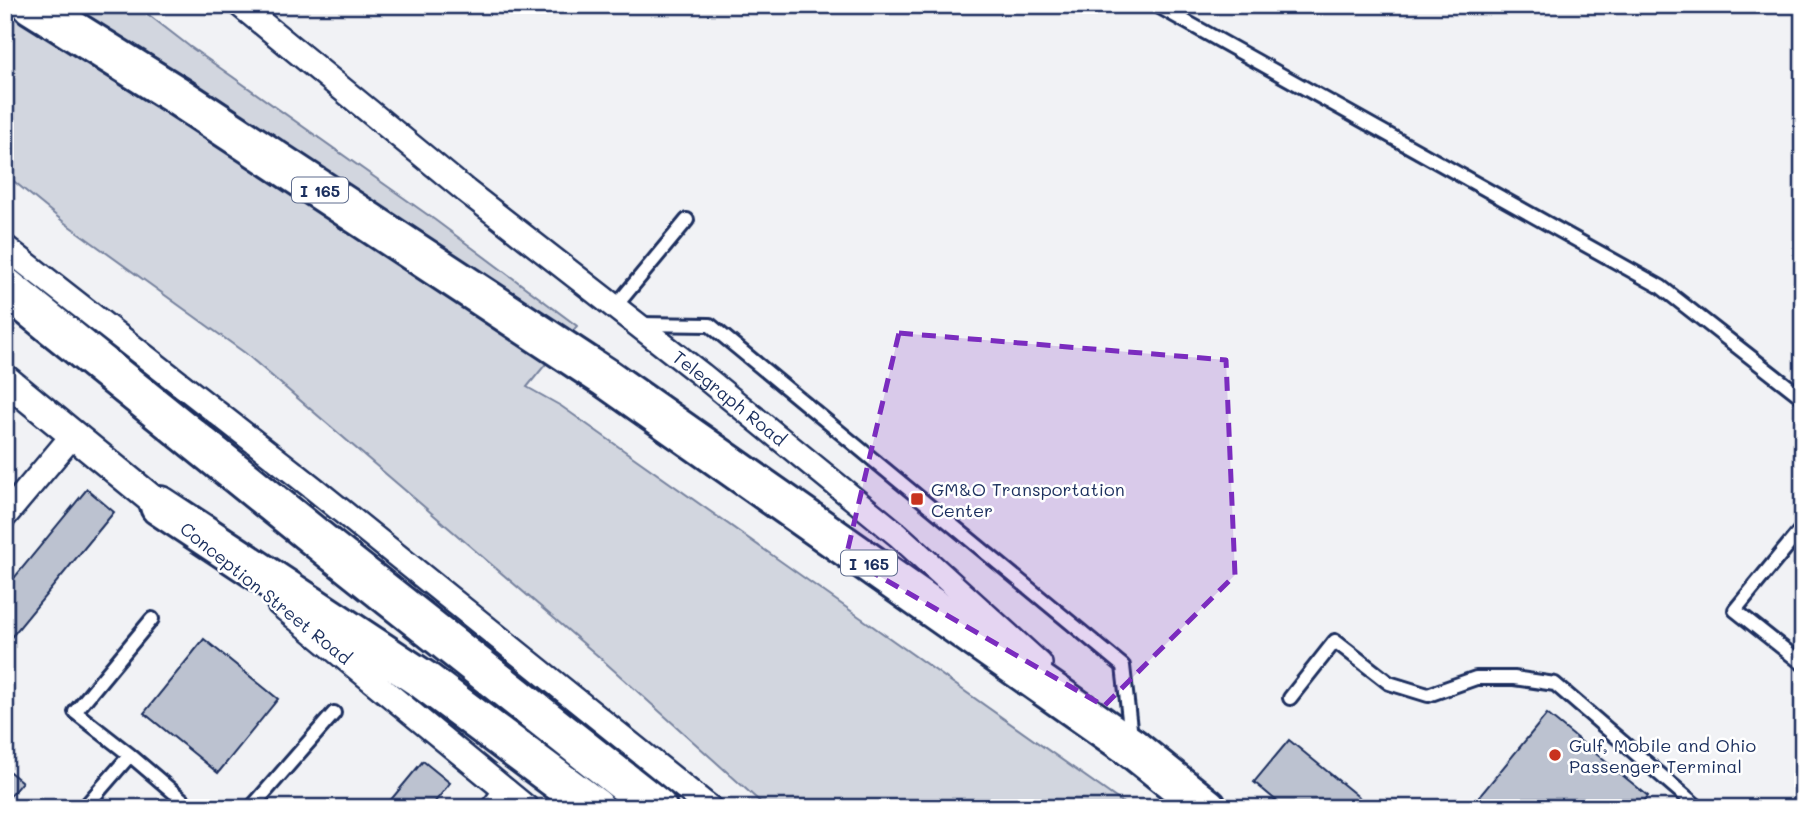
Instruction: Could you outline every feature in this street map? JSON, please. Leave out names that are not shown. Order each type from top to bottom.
[{"type":"highway","name":"I 165","points":[[32,5],[176,95],[606,379],[1132,748]]},
{"type":"highway","points":[[5,287],[657,808]]},
{"type":"highway","points":[[160,506],[425,681],[595,808]]},
{"type":"highway","name":"Telegraph Road","points":[[1132,748],[1207,808]]},
{"type":"street","name":"Telegraph Road","points":[[240,5],[467,191],[898,535],[1132,748]]},
{"type":"street","points":[[5,247],[323,495],[710,808]]},
{"type":"street","name":"Conception Street Road","points":[[5,379],[160,506],[499,799],[527,808]]},
{"type":"street","points":[[5,516],[74,435]]},
{"type":"lane","points":[[1156,5],[1661,287],[1803,398]]},
{"type":"lane","points":[[615,307],[687,220]]},
{"type":"lane","points":[[636,324],[710,325],[1123,666],[1132,748]]},
{"type":"lane","points":[[1803,527],[1735,610],[1803,664]]},
{"type":"lane","points":[[152,619],[75,712],[130,755],[186,806]]},
{"type":"lane","points":[[1290,698],[1335,641],[1389,683],[1427,695],[1476,678],[1514,678],[1555,684],[1697,807]]},
{"type":"lane","points":[[251,808],[334,713]]},
{"type":"lane","points":[[84,808],[130,755]]},
{"type":"highlighted area","points":[[899,333],[1226,360],[1235,575],[1104,706],[846,557]]},
{"type":"shaded area","points":[[5,5],[136,5],[189,46],[435,220],[577,326],[527,387],[561,406],[1130,808],[767,808],[598,656],[245,353],[65,223],[5,174]]},
{"type":"building","points":[[87,489],[114,512],[5,645],[5,589]]},
{"type":"building","points":[[204,639],[278,699],[218,773],[144,713]]},
{"type":"building","name":"Gulf, Mobile and Ohio Passenger Terminal","points":[[1547,714],[1648,796],[1639,808],[1470,808]]},
{"type":"building","points":[[1289,740],[1372,808],[1285,808],[1254,782]]},
{"type":"building","points":[[423,761],[450,783],[430,808],[384,808]]},
{"type":"building","points":[[5,768],[22,782],[5,802]]},
{"type":"place","name":"GM&O Transportation Center","points":[[917,499]]},
{"type":"place","name":"Gulf, Mobile and Ohio Passenger Terminal","points":[[1555,755]]}]
